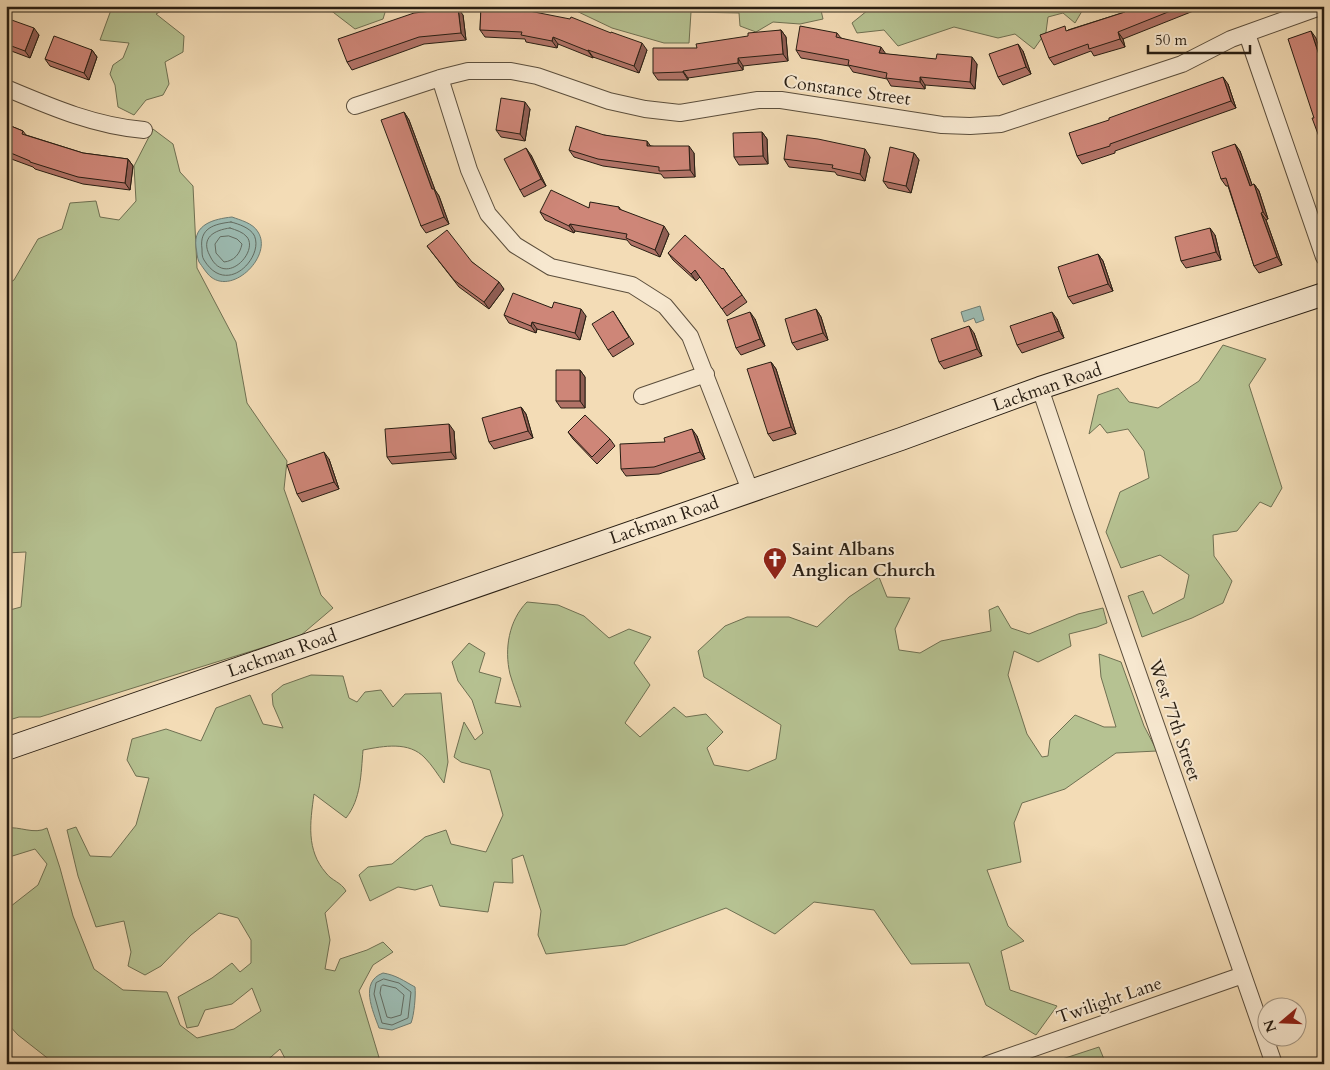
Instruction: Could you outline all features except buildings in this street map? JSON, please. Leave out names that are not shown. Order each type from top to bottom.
[{"type":"main road","name":"Lackman Road","points":[[6,749],[910,435],[1040,388],[1324,294]]},
{"type":"street","name":"Constance Street","points":[[355,106],[440,78],[468,71],[511,71],[537,76],[609,101],[645,109],[680,113],[758,100],[781,100],[942,125],[1001,124],[1173,67],[1231,39],[1323,6]]},
{"type":"street","points":[[1247,34],[1324,257]]},
{"type":"street","points":[[440,78],[469,170],[488,214],[515,245],[551,267],[632,285],[665,306],[690,336],[750,490]]},
{"type":"street","points":[[6,88],[78,117],[124,128],[144,130]]},
{"type":"street","points":[[642,396],[706,374]]},
{"type":"street","name":"West 77th Street","points":[[1040,388],[1274,1064]]},
{"type":"street","name":"Twilight Lane","points":[[988,1064],[1242,975]]},
{"type":"green space","points":[[93,6],[170,6],[156,14],[184,36],[183,52],[165,62],[169,84],[163,95],[146,100],[134,115],[118,107],[115,85],[110,74],[113,65],[123,58],[129,43],[100,40],[111,10],[93,8]]},
{"type":"green space","points":[[325,6],[387,6],[383,19],[355,29]]},
{"type":"green space","points":[[536,6],[820,6],[823,19],[800,24],[773,22],[756,32],[740,26],[739,13],[691,12],[689,43],[664,43],[612,28],[568,7],[544,9]]},
{"type":"green space","points":[[873,6],[1085,6],[1075,23],[1063,13],[1048,17],[1046,32],[1034,49],[1015,34],[998,38],[954,27],[898,46],[884,30],[857,33],[852,23]]},
{"type":"green space","points":[[153,129],[173,144],[180,172],[193,186],[197,268],[236,342],[247,403],[287,461],[284,489],[321,595],[333,608],[300,636],[40,717],[19,717],[6,721],[6,611],[21,607],[26,552],[6,553],[6,285],[14,280],[38,239],[62,229],[70,203],[96,201],[100,217],[119,220],[136,201],[134,166]]},
{"type":"green space","points":[[1223,345],[1266,359],[1249,385],[1282,488],[1271,507],[1260,502],[1237,531],[1213,535],[1214,556],[1232,581],[1223,603],[1192,618],[1142,637],[1128,596],[1143,591],[1153,614],[1184,598],[1189,575],[1160,555],[1121,568],[1106,532],[1120,492],[1149,478],[1144,451],[1128,429],[1107,433],[1100,424],[1089,434],[1098,395],[1118,388],[1129,402],[1158,408],[1199,381]]},
{"type":"green space","points":[[879,577],[887,597],[910,598],[895,629],[899,650],[920,653],[941,641],[991,631],[989,610],[998,606],[1011,628],[1029,634],[1078,614],[1103,608],[1107,623],[1069,634],[1071,646],[1038,662],[1014,651],[1008,675],[1027,734],[1042,757],[1048,756],[1050,740],[1075,715],[1104,727],[1116,727],[1101,677],[1099,654],[1121,662],[1144,726],[1157,751],[1116,753],[1065,789],[1022,803],[1014,823],[1021,862],[987,870],[1008,926],[1024,941],[1001,951],[1010,990],[1057,1006],[1036,1035],[986,1005],[969,963],[911,964],[874,910],[814,902],[775,934],[726,908],[625,945],[546,954],[538,935],[541,911],[523,855],[512,859],[513,883],[494,882],[488,912],[440,906],[432,885],[415,890],[398,887],[370,901],[359,875],[368,867],[392,864],[425,837],[446,830],[451,844],[486,852],[503,815],[490,770],[461,762],[454,757],[464,722],[475,740],[483,733],[472,700],[458,681],[452,662],[469,643],[485,653],[479,672],[501,678],[495,703],[521,707],[510,674],[508,645],[512,626],[527,602],[558,605],[584,616],[609,638],[629,629],[651,637],[634,663],[650,685],[625,723],[640,737],[674,707],[686,717],[706,714],[723,732],[707,748],[714,765],[748,771],[776,759],[781,725],[704,677],[698,651],[725,626],[747,617],[789,617],[817,627],[849,597]]},
{"type":"green space","points":[[311,675],[343,676],[349,698],[357,702],[365,692],[381,690],[393,707],[405,694],[441,693],[448,762],[444,783],[419,753],[404,747],[388,746],[363,750],[361,777],[355,803],[346,818],[314,794],[311,815],[312,846],[326,873],[346,891],[325,913],[330,940],[325,969],[335,971],[340,959],[367,950],[383,942],[393,952],[373,965],[359,991],[381,1064],[288,1064],[280,1049],[263,1064],[55,1064],[18,1035],[6,1022],[6,910],[38,885],[47,864],[35,849],[6,858],[6,828],[37,831],[47,828],[73,916],[94,969],[123,990],[167,992],[180,1025],[197,1038],[234,1029],[261,1011],[252,988],[232,1004],[205,1010],[198,1026],[187,1028],[178,997],[212,978],[232,963],[240,972],[251,963],[251,940],[238,918],[219,913],[191,935],[161,966],[145,975],[128,966],[131,952],[124,921],[96,927],[78,876],[67,830],[76,827],[90,856],[111,857],[136,825],[149,778],[136,776],[127,760],[132,739],[166,729],[201,741],[216,708],[250,695],[263,724],[283,728],[273,705],[272,694],[283,685]]},
{"type":"green space","points":[[1099,1047],[1106,1064],[1047,1064]]},
{"type":"water","points":[[232,217],[246,222],[256,229],[261,241],[260,251],[256,261],[240,277],[230,281],[220,281],[209,276],[199,262],[196,239],[201,228],[206,224],[218,219]]},
{"type":"water","points":[[980,306],[984,320],[976,323],[974,318],[964,322],[961,312]]},
{"type":"water","points":[[383,973],[396,977],[415,987],[411,1023],[392,1030],[379,1028],[371,1006],[371,983]]},
{"type":"place","name":"Saint Albans Anglican Church","points":[[775,580]]}]
